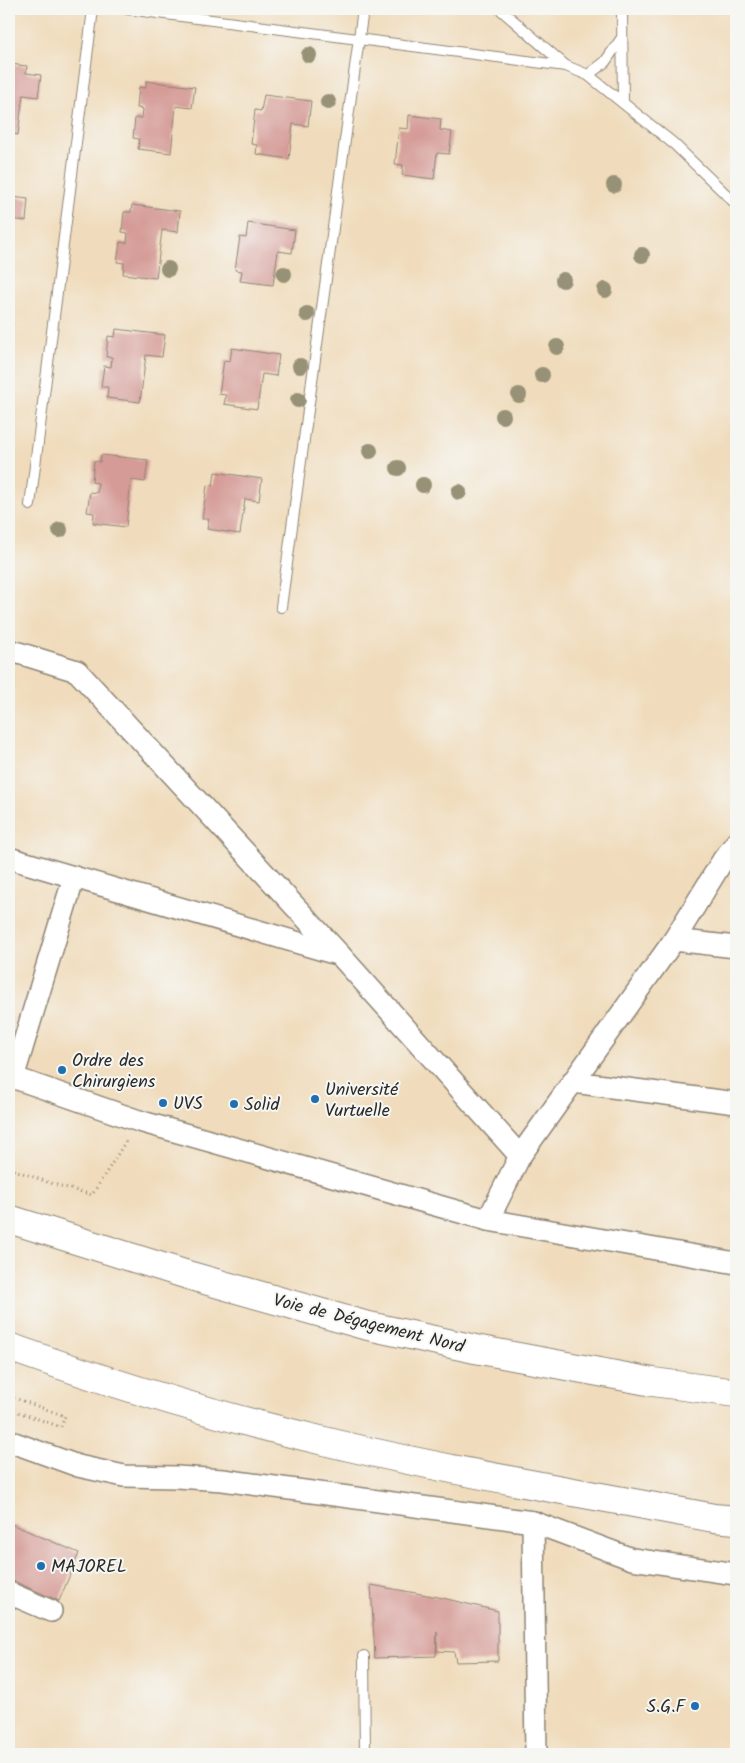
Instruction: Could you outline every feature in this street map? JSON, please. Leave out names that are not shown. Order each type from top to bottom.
[{"type":"highway","name":"Voie de Dégagement Nord","points":[[9,1219],[191,1276],[364,1325],[485,1351],[653,1382],[736,1393]]},
{"type":"highway","points":[[9,1347],[86,1374],[209,1411],[324,1442],[454,1469],[714,1518],[736,1520]]},
{"type":"street","points":[[9,650],[78,671],[340,955],[520,1156]]},
{"type":"street","points":[[488,1220],[520,1156],[674,940],[723,860],[736,843]]},
{"type":"street","points":[[9,858],[340,955]]},
{"type":"street","points":[[74,877],[11,1077],[140,1121],[488,1220],[736,1263]]},
{"type":"street","points":[[674,940],[736,947]]},
{"type":"street","points":[[573,1082],[736,1103]]},
{"type":"street","points":[[9,1441],[78,1466],[124,1476],[223,1480],[533,1522],[632,1559],[736,1574]]},
{"type":"street","points":[[533,1522],[536,1754]]},
{"type":"street","points":[[9,1593],[51,1611]]},
{"type":"lane","points":[[30,505],[93,9]]},
{"type":"lane","points":[[126,9],[566,66],[588,75],[674,144],[736,204]]},
{"type":"lane","points":[[281,607],[363,9]]},
{"type":"lane","points":[[500,9],[566,66]]},
{"type":"lane","points":[[622,9],[622,103]]},
{"type":"lane","points":[[588,75],[605,62],[621,39]]},
{"type":"lane","points":[[364,1656],[365,1754]]},
{"type":"path","points":[[9,1168],[50,1183],[92,1195],[140,1121]]},
{"type":"path","points":[[9,1396],[65,1416],[61,1427],[9,1409]]},
{"type":"building","points":[[9,64],[27,66],[26,73],[41,75],[38,97],[23,95],[18,135],[9,133]]},
{"type":"building","points":[[146,81],[195,87],[192,108],[176,106],[171,153],[138,149],[139,139],[133,138],[135,118],[142,118],[143,109],[137,108],[139,87],[146,88]]},
{"type":"building","points":[[264,95],[311,101],[308,126],[293,124],[289,159],[256,154],[257,145],[251,144],[255,110],[261,111]]},
{"type":"building","points":[[409,115],[441,119],[440,130],[452,132],[449,154],[437,153],[434,179],[402,175],[403,165],[395,164],[399,128],[408,129]]},
{"type":"building","points":[[9,190],[13,190],[12,197],[28,199],[26,221],[9,219]]},
{"type":"building","points":[[132,205],[180,211],[178,232],[162,230],[156,278],[123,274],[124,263],[117,262],[120,242],[127,243],[128,233],[122,232],[124,212],[131,212]]},
{"type":"building","points":[[248,223],[295,230],[292,253],[278,251],[273,285],[240,281],[242,271],[235,270],[240,237],[246,238]]},
{"type":"building","points":[[9,322],[13,323],[10,346],[9,346]]},
{"type":"building","points":[[116,329],[165,335],[162,357],[146,355],[140,402],[107,398],[108,387],[101,387],[104,366],[111,367],[112,357],[106,357],[108,336],[115,337]]},
{"type":"building","points":[[232,348],[279,355],[276,376],[262,374],[257,409],[224,404],[226,395],[219,394],[224,360],[230,361]]},
{"type":"building","points":[[101,455],[148,460],[145,482],[131,480],[126,527],[93,523],[94,513],[87,512],[90,492],[97,493],[98,483],[92,482],[94,461],[100,462]]},
{"type":"building","points":[[215,472],[262,479],[259,501],[245,499],[240,534],[207,529],[209,519],[202,519],[207,485],[213,486]]},
{"type":"building","name":"MAJOREL","points":[[9,1523],[79,1553],[59,1601],[9,1579]]},
{"type":"building","points":[[371,1585],[438,1597],[498,1611],[498,1661],[456,1662],[454,1652],[437,1651],[437,1632],[436,1656],[375,1658]]},
{"type":"place","name":"Ordre des Chirurgiens","points":[[62,1070]]},
{"type":"place","name":"Université Vurtuelle","points":[[315,1099]]},
{"type":"place","name":"UVS","points":[[163,1103]]},
{"type":"place","name":"Solid","points":[[234,1104]]},
{"type":"place","name":"MAJOREL","points":[[41,1566]]},
{"type":"place","name":"S.G.F","points":[[695,1706]]}]
